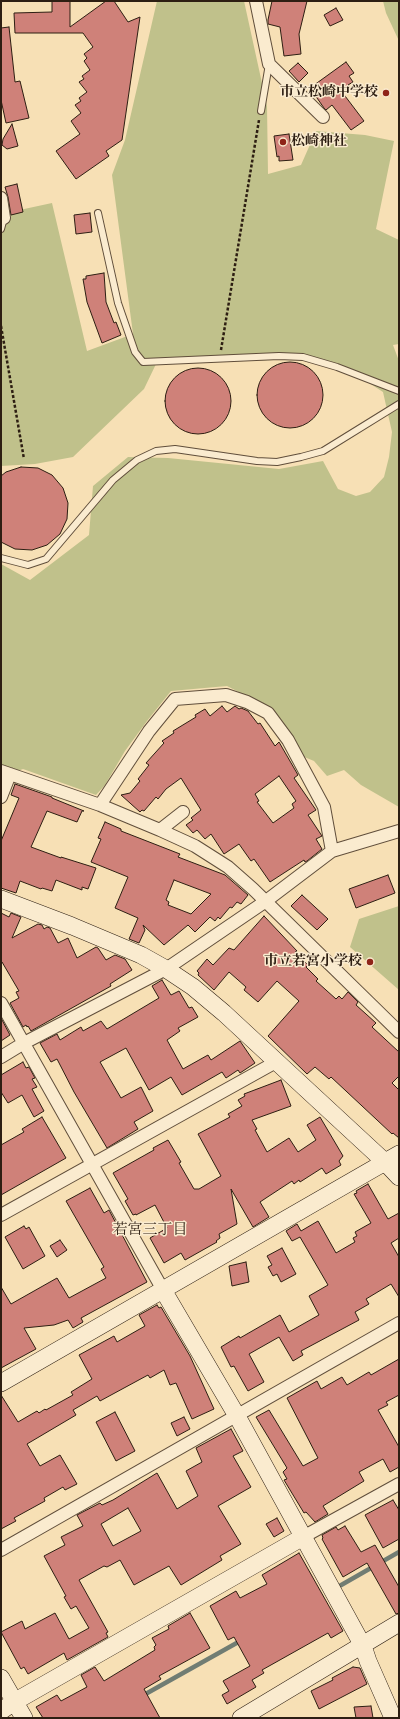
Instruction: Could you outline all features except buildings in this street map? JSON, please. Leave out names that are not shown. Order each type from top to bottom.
[{"type":"street","points":[[256,1],[269,64],[323,117]]},
{"type":"street","points":[[1,198],[3,224]]},
{"type":"street","points":[[100,805],[149,731],[175,699],[226,695],[247,702],[268,713],[288,740],[324,807],[332,851]]},
{"type":"street","points":[[1,797],[6,772],[100,805],[195,846],[228,867],[266,901],[399,1032]]},
{"type":"street","points":[[160,830],[184,812]]},
{"type":"street","points":[[1,1057],[24,1043],[166,969],[266,901],[332,851],[399,831]]},
{"type":"street","points":[[1,899],[141,955],[193,987],[224,1013],[276,1062],[392,1158],[399,1177]]},
{"type":"street","points":[[1,1003],[163,1290],[237,1416],[363,1646],[368,1661],[394,1718],[399,1717]]},
{"type":"street","points":[[1,1215],[276,1062]]},
{"type":"street","points":[[1,1383],[392,1158]]},
{"type":"street","points":[[1,1550],[399,1323]]},
{"type":"street","points":[[8,1706],[399,1484]]},
{"type":"street","points":[[249,1716],[399,1623]]},
{"type":"street","points":[[1,1678],[8,1706],[24,1718]]},
{"type":"lane","points":[[261,110],[269,64]]},
{"type":"lane","points":[[98,212],[118,303],[135,352],[143,362],[279,356],[303,357],[337,367],[399,391]]},
{"type":"lane","points":[[1,558],[28,565],[46,559],[113,480],[137,460],[156,451],[175,449],[257,461],[277,462],[301,458],[323,451],[399,404]]},
{"type":"path","points":[[220,358],[261,110]]},
{"type":"path","points":[[1,326],[24,459]]},
{"type":"green space","points":[[157,1],[244,1],[267,106],[268,174],[301,165],[316,131],[365,135],[394,141],[376,229],[399,240],[399,344],[393,345],[399,361],[399,807],[361,785],[344,770],[327,776],[314,761],[302,756],[288,729],[270,708],[227,686],[171,691],[125,751],[105,785],[96,795],[23,769],[10,774],[1,765],[1,564],[30,580],[89,535],[93,486],[128,457],[168,458],[279,469],[323,461],[338,489],[356,496],[370,492],[384,477],[389,457],[392,432],[383,392],[369,383],[337,368],[302,359],[156,364],[144,389],[73,457],[35,464],[1,466],[1,214],[52,203],[87,351],[133,334],[112,175],[125,140]]},
{"type":"green space","points":[[383,1],[399,1],[399,41],[386,13]]},
{"type":"green space","points":[[399,906],[399,990],[350,947],[359,919]]},
{"type":"waterway","points":[[336,1588],[399,1552]]},
{"type":"waterway","points":[[142,1696],[242,1640]]},
{"type":"place","name":"市立松崎中学校","points":[[386,93]]},
{"type":"place","name":"松崎神社","points":[[283,142]]},
{"type":"place","name":"市立若宮小学校","points":[[370,962]]},
{"type":"district","name":"若宮三丁目","points":[[150,1230]]}]
